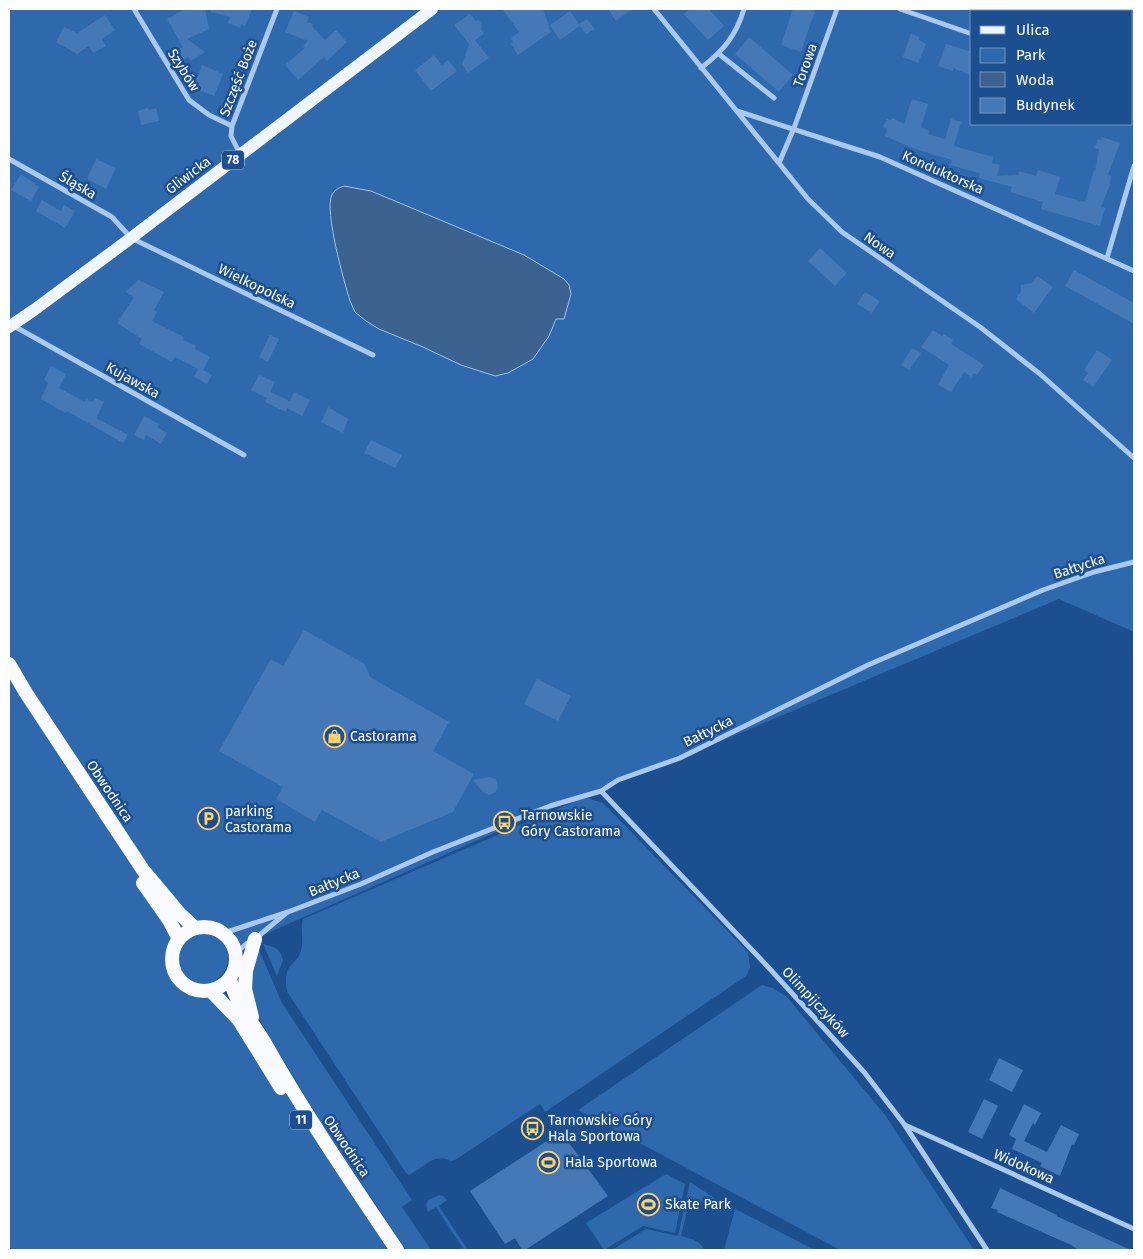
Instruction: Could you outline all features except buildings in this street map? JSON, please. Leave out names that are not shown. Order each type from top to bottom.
[{"type":"highway","name":"Obwodnica","points":[[9,664],[26,693],[143,870],[179,913],[196,928]]},
{"type":"highway","name":"Obwodnica","points":[[9,682],[169,920],[178,939]]},
{"type":"highway","points":[[196,928],[211,928],[224,933],[232,942],[236,953],[235,968],[230,979],[224,986],[212,992],[194,991],[184,985],[177,976],[172,958],[178,939],[186,932],[196,928]]},
{"type":"highway","points":[[254,1025],[244,989],[246,971],[256,939]]},
{"type":"highway","name":"Obwodnica","points":[[230,979],[238,1003],[254,1025],[295,1096],[397,1250]]},
{"type":"highway","name":"Obwodnica","points":[[212,992],[239,1020],[263,1062],[388,1250]]},
{"type":"main road","name":"Gliwicka","points":[[10,326],[131,238],[432,9]]},
{"type":"street","name":"Szybów","points":[[134,9],[189,100],[209,115],[232,126]]},
{"type":"street","name":"Szczęść Boże","points":[[240,154],[231,136],[232,126],[277,9]]},
{"type":"street","name":"Nowa","points":[[654,9],[808,199],[842,232],[980,327],[1040,374],[1134,458]]},
{"type":"street","points":[[701,68],[719,54],[731,40],[744,9]]},
{"type":"street","name":"Torowa","points":[[779,163],[794,128],[837,9]]},
{"type":"street","points":[[900,9],[970,33]]},
{"type":"street","points":[[719,54],[774,98]]},
{"type":"street","name":"Konduktorska","points":[[736,111],[880,157],[1134,271]]},
{"type":"street","name":"Śląska","points":[[9,159],[112,217],[131,238]]},
{"type":"street","points":[[1107,258],[1134,166]]},
{"type":"street","name":"Wielkopolska","points":[[131,238],[373,355]]},
{"type":"street","name":"Kujawska","points":[[10,326],[244,455]]},
{"type":"street","name":"Bałtycka","points":[[224,933],[288,912],[550,806],[601,791],[618,780],[674,760],[868,665],[1043,590],[1094,572],[1134,562]]},
{"type":"street","name":"Olimpijczyków","points":[[601,791],[821,1023],[864,1072],[904,1124],[987,1250]]},
{"type":"street","name":"Bałtycka","points":[[236,953],[288,912]]},
{"type":"street","name":"Widokowa","points":[[904,1124],[1134,1229]]},
{"type":"green space","points":[[9,9],[1134,9],[1134,632],[1059,599],[695,752],[571,799],[227,951],[228,960],[226,967],[216,980],[398,1250],[9,1250]]},
{"type":"green space","points":[[587,798],[603,803],[748,952],[750,968],[746,976],[545,1112],[540,1104],[455,1160],[439,1158],[409,1175],[288,993],[286,975],[301,950],[303,919],[578,800]]},
{"type":"green space","points":[[263,944],[276,949],[282,956],[283,960],[277,976]]},
{"type":"green space","points":[[259,950],[282,1003],[412,1200],[402,1207],[431,1250],[406,1250],[321,1123],[259,1019],[253,1002],[251,984],[253,967]]},
{"type":"green space","points":[[762,985],[773,988],[787,997],[885,1115],[974,1250],[840,1250],[578,1110]]},
{"type":"green space","name":"Skate Park","points":[[666,1174],[685,1184],[675,1233],[643,1226],[604,1250],[586,1223]]},
{"type":"green space","points":[[690,1182],[731,1209],[690,1199],[681,1236],[698,1242],[704,1250],[612,1250],[646,1229],[678,1236]]},
{"type":"green space","points":[[439,1195],[447,1200],[439,1206],[468,1250],[464,1250],[436,1207],[428,1212],[426,1205],[428,1200]]},
{"type":"green space","points":[[735,1209],[815,1250],[724,1250]]},
{"type":"water","points":[[344,186],[371,191],[524,255],[564,279],[569,285],[571,294],[564,319],[556,319],[549,336],[533,359],[508,373],[495,376],[461,365],[379,329],[355,312],[350,301],[340,263],[330,203],[334,192]]},
{"type":"place","name":"Castorama","points":[[334,736]]},
{"type":"place","name":"parking Castorama","points":[[209,819]]},
{"type":"place","name":"Tarnowskie Góry Castorama","points":[[505,823]]},
{"type":"place","name":"Tarnowskie Góry Hala Sportowa","points":[[532,1128]]},
{"type":"place","name":"Hala Sportowa","points":[[549,1162]]},
{"type":"place","name":"Skate Park","points":[[649,1204]]}]
